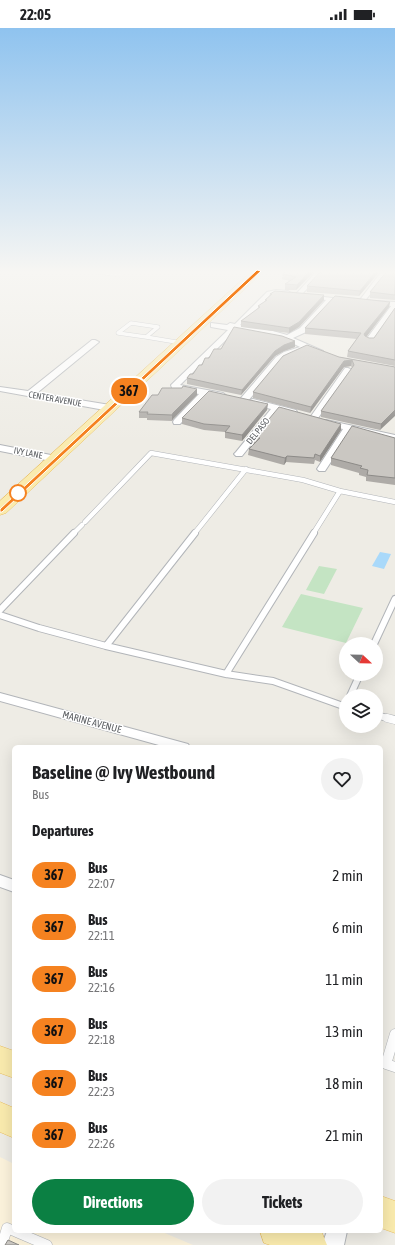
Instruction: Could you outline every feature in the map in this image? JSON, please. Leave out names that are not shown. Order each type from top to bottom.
[{"type":"main road","points":[[0,510],[182,343],[204,328]]},
{"type":"main road","points":[[0,1059],[12,1064]]},
{"type":"main road","points":[[0,1117],[12,1122]]},
{"type":"main road","points":[[383,1213],[395,1217]]},
{"type":"main road","points":[[281,1233],[310,1245]]},
{"type":"street","points":[[224,328],[286,338],[305,328]]},
{"type":"street","points":[[247,328],[279,334],[327,355]]},
{"type":"street","points":[[369,341],[379,328]]},
{"type":"street","points":[[229,332],[176,383],[178,388],[237,398],[348,428],[392,437],[395,427]]},
{"type":"street","points":[[30,394],[95,342]]},
{"type":"street","points":[[237,398],[279,359],[287,354],[307,347]]},
{"type":"street","points":[[306,417],[348,370]]},
{"type":"street","name":"CENTER AVENUE","points":[[0,389],[110,408]]},
{"type":"street","points":[[177,422],[205,393]]},
{"type":"street","name":"DEL PASO","points":[[239,454],[276,408]]},
{"type":"street","points":[[322,469],[348,428]]},
{"type":"street","name":"IVY LANE","points":[[0,448],[56,459]]},
{"type":"street","name":"MARINE AVENUE","points":[[0,697],[176,745]]},
{"type":"street","points":[[0,881],[12,885]]},
{"type":"street","points":[[333,1245],[336,1233]]},
{"type":"lane","points":[[125,328],[118,333],[182,343]]},
{"type":"lane","points":[[146,337],[157,328]]},
{"type":"lane","points":[[0,610],[151,453],[303,480],[340,491],[395,502]]},
{"type":"lane","points":[[106,646],[246,469]]},
{"type":"lane","points":[[226,674],[340,491]]},
{"type":"lane","points":[[377,637],[395,599]]},
{"type":"lane","points":[[0,615],[39,628],[106,646],[226,674],[273,681],[339,704]]},
{"type":"lane","points":[[383,717],[395,720]]},
{"type":"lane","points":[[395,1034],[386,1064],[395,1067]]},
{"type":"lane","points":[[2,1245],[7,1228],[12,1230]]},
{"type":"lane","points":[[19,1233],[47,1245]]},
{"type":"shaded area","points":[[0,1157],[12,1163],[12,1233],[165,1233],[193,1245],[0,1245]]},
{"type":"green space","points":[[319,566],[337,569],[324,594],[306,590]]},
{"type":"green space","points":[[301,594],[363,608],[349,637],[339,637],[339,641],[282,627]]},
{"type":"water","points":[[380,552],[391,554],[384,569],[372,566]]},
{"type":"building","points":[[234,328],[282,336],[295,341],[284,345],[275,351],[242,390],[187,378],[190,374],[193,374],[199,365],[202,365],[205,358],[209,358],[214,349],[221,349]]},
{"type":"building","points":[[305,328],[369,328],[364,334],[369,338],[374,338],[381,328],[395,328],[395,360],[348,351],[361,333]]},
{"type":"building","points":[[307,345],[339,357],[395,367],[395,410],[381,424],[321,411],[354,365],[352,360],[344,361],[311,407],[253,392],[283,356]]},
{"type":"building","points":[[183,386],[197,389],[172,415],[147,414],[148,412],[139,412],[152,395],[158,395],[162,388],[182,388]]},
{"type":"building","points":[[209,391],[268,404],[242,435],[225,432],[230,426],[204,424],[182,418]]},
{"type":"building","points":[[279,407],[341,424],[320,456],[315,454],[314,458],[287,456],[285,458],[249,449],[260,438],[254,437]]},
{"type":"building","points":[[352,426],[395,438],[395,478],[367,475],[368,470],[360,468],[362,466],[331,458]]},
{"type":"building","points":[[8,1240],[19,1245],[5,1245]]},
{"type":"bus line","name":"367","points":[[0,510],[199,328]]}]
